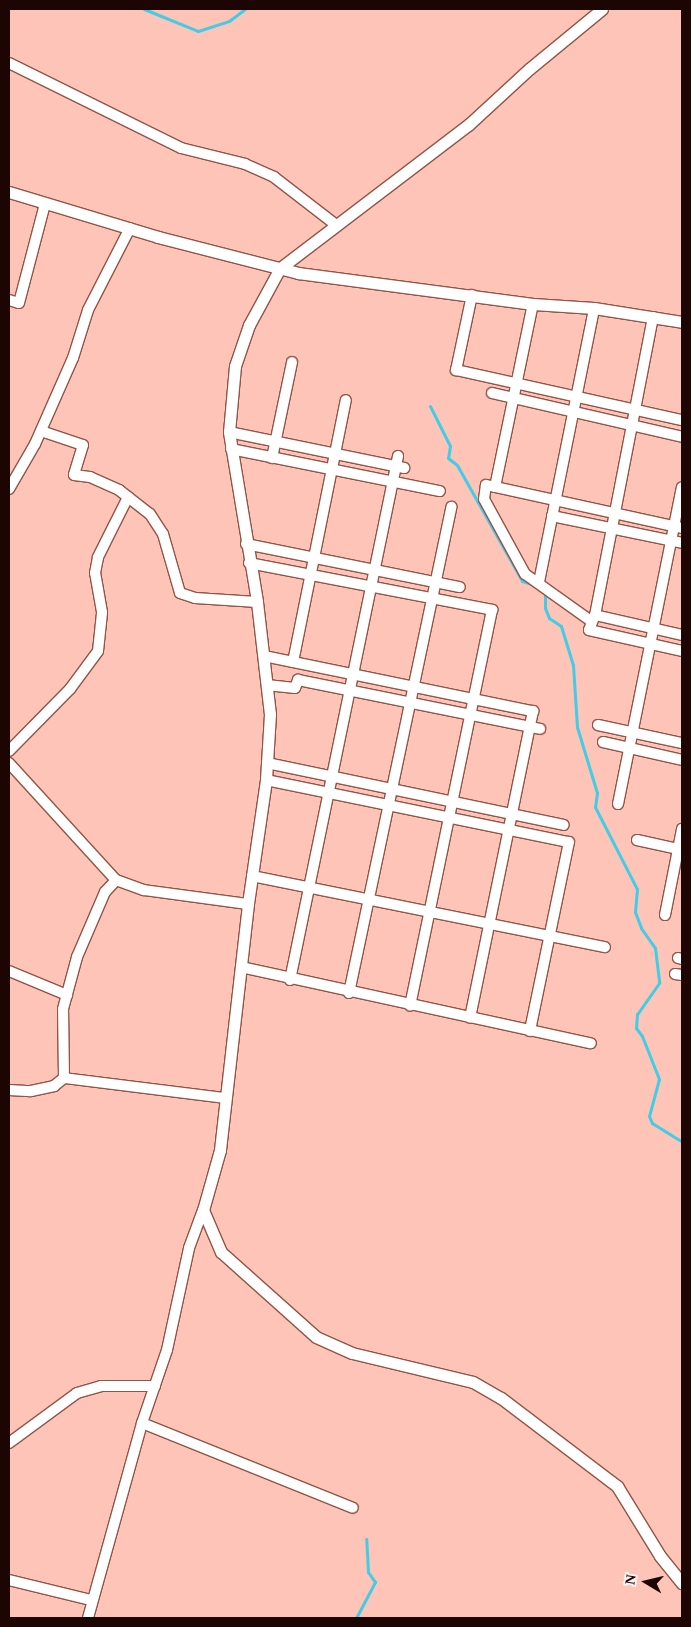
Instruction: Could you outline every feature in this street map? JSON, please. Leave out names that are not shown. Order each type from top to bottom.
[{"type":"street","points":[[88,1618],[91,1600],[142,1423],[155,1386],[189,1248],[203,1210],[220,1150],[248,904],[266,780],[267,685],[264,656],[229,432],[235,366],[249,325],[280,268],[468,125],[528,69],[602,9]]},
{"type":"street","points":[[9,63],[181,148],[245,164],[274,176],[336,225]]},
{"type":"street","points":[[9,192],[130,228],[280,268],[534,304],[594,308],[682,322]]},
{"type":"street","points":[[9,300],[19,303],[45,204]]},
{"type":"street","points":[[9,489],[41,431],[73,358],[88,310],[130,228]]},
{"type":"street","points":[[472,295],[456,370],[682,420]]},
{"type":"street","points":[[495,487],[534,304]]},
{"type":"street","points":[[539,582],[594,308]]},
{"type":"street","points":[[653,317],[612,528],[589,630],[682,651]]},
{"type":"street","points":[[272,458],[292,362]]},
{"type":"street","points":[[492,394],[682,437]]},
{"type":"street","points":[[293,662],[346,400]]},
{"type":"street","points":[[41,431],[82,444],[74,475],[90,477],[128,497],[150,514],[163,534],[180,593],[196,598],[256,602]]},
{"type":"street","points":[[229,432],[400,467]]},
{"type":"street","points":[[231,449],[440,492]]},
{"type":"street","points":[[290,980],[393,482],[400,467],[398,456]]},
{"type":"street","points":[[678,527],[486,485],[484,499],[525,574],[593,618],[682,635]]},
{"type":"street","points":[[618,804],[672,541],[678,527],[682,488]]},
{"type":"street","points":[[9,751],[70,689],[98,651],[102,612],[95,572],[98,557],[128,497]]},
{"type":"street","points":[[350,993],[451,507]]},
{"type":"street","points":[[552,516],[682,543]]},
{"type":"street","points":[[246,544],[460,587]]},
{"type":"street","points":[[249,564],[492,610],[410,1006]]},
{"type":"street","points":[[264,656],[533,711],[535,728],[512,814],[470,1018]]},
{"type":"street","points":[[267,685],[295,688],[298,680],[535,728]]},
{"type":"street","points":[[598,725],[682,743]]},
{"type":"street","points":[[603,742],[682,760]]},
{"type":"street","points":[[9,763],[116,880],[144,890],[248,904]]},
{"type":"street","points":[[267,764],[564,825]]},
{"type":"street","points":[[266,780],[569,842],[530,1031]]},
{"type":"street","points":[[665,915],[679,863],[682,829]]},
{"type":"street","points":[[637,840],[680,849]]},
{"type":"street","points":[[252,876],[605,947]]},
{"type":"street","points":[[64,1078],[64,1009],[67,995],[77,957],[106,892],[116,880]]},
{"type":"street","points":[[241,968],[410,1006],[591,1043]]},
{"type":"street","points":[[9,971],[67,995]]},
{"type":"street","points":[[9,1090],[31,1091],[54,1086],[64,1078],[225,1098]]},
{"type":"street","points":[[203,1210],[221,1252],[316,1337],[352,1353],[473,1382],[500,1398],[617,1486],[660,1556],[682,1583]]},
{"type":"street","points":[[9,1443],[77,1392],[101,1386],[155,1386]]},
{"type":"street","points":[[142,1423],[354,1508]]},
{"type":"street","points":[[9,1580],[91,1600]]},
{"type":"waterway","points":[[144,9],[198,31],[229,21],[245,9]]},
{"type":"waterway","points":[[430,406],[450,446],[448,458],[457,465],[522,581],[532,584]]},
{"type":"waterway","points":[[545,592],[545,608],[549,618],[561,626],[573,665],[577,727],[597,793],[595,807],[637,889],[635,912],[641,928],[655,948],[659,983],[637,1014],[636,1028],[642,1036],[659,1079],[649,1116],[652,1123],[682,1142]]},
{"type":"waterway","points":[[356,1618],[375,1582],[368,1572],[366,1539]]}]
